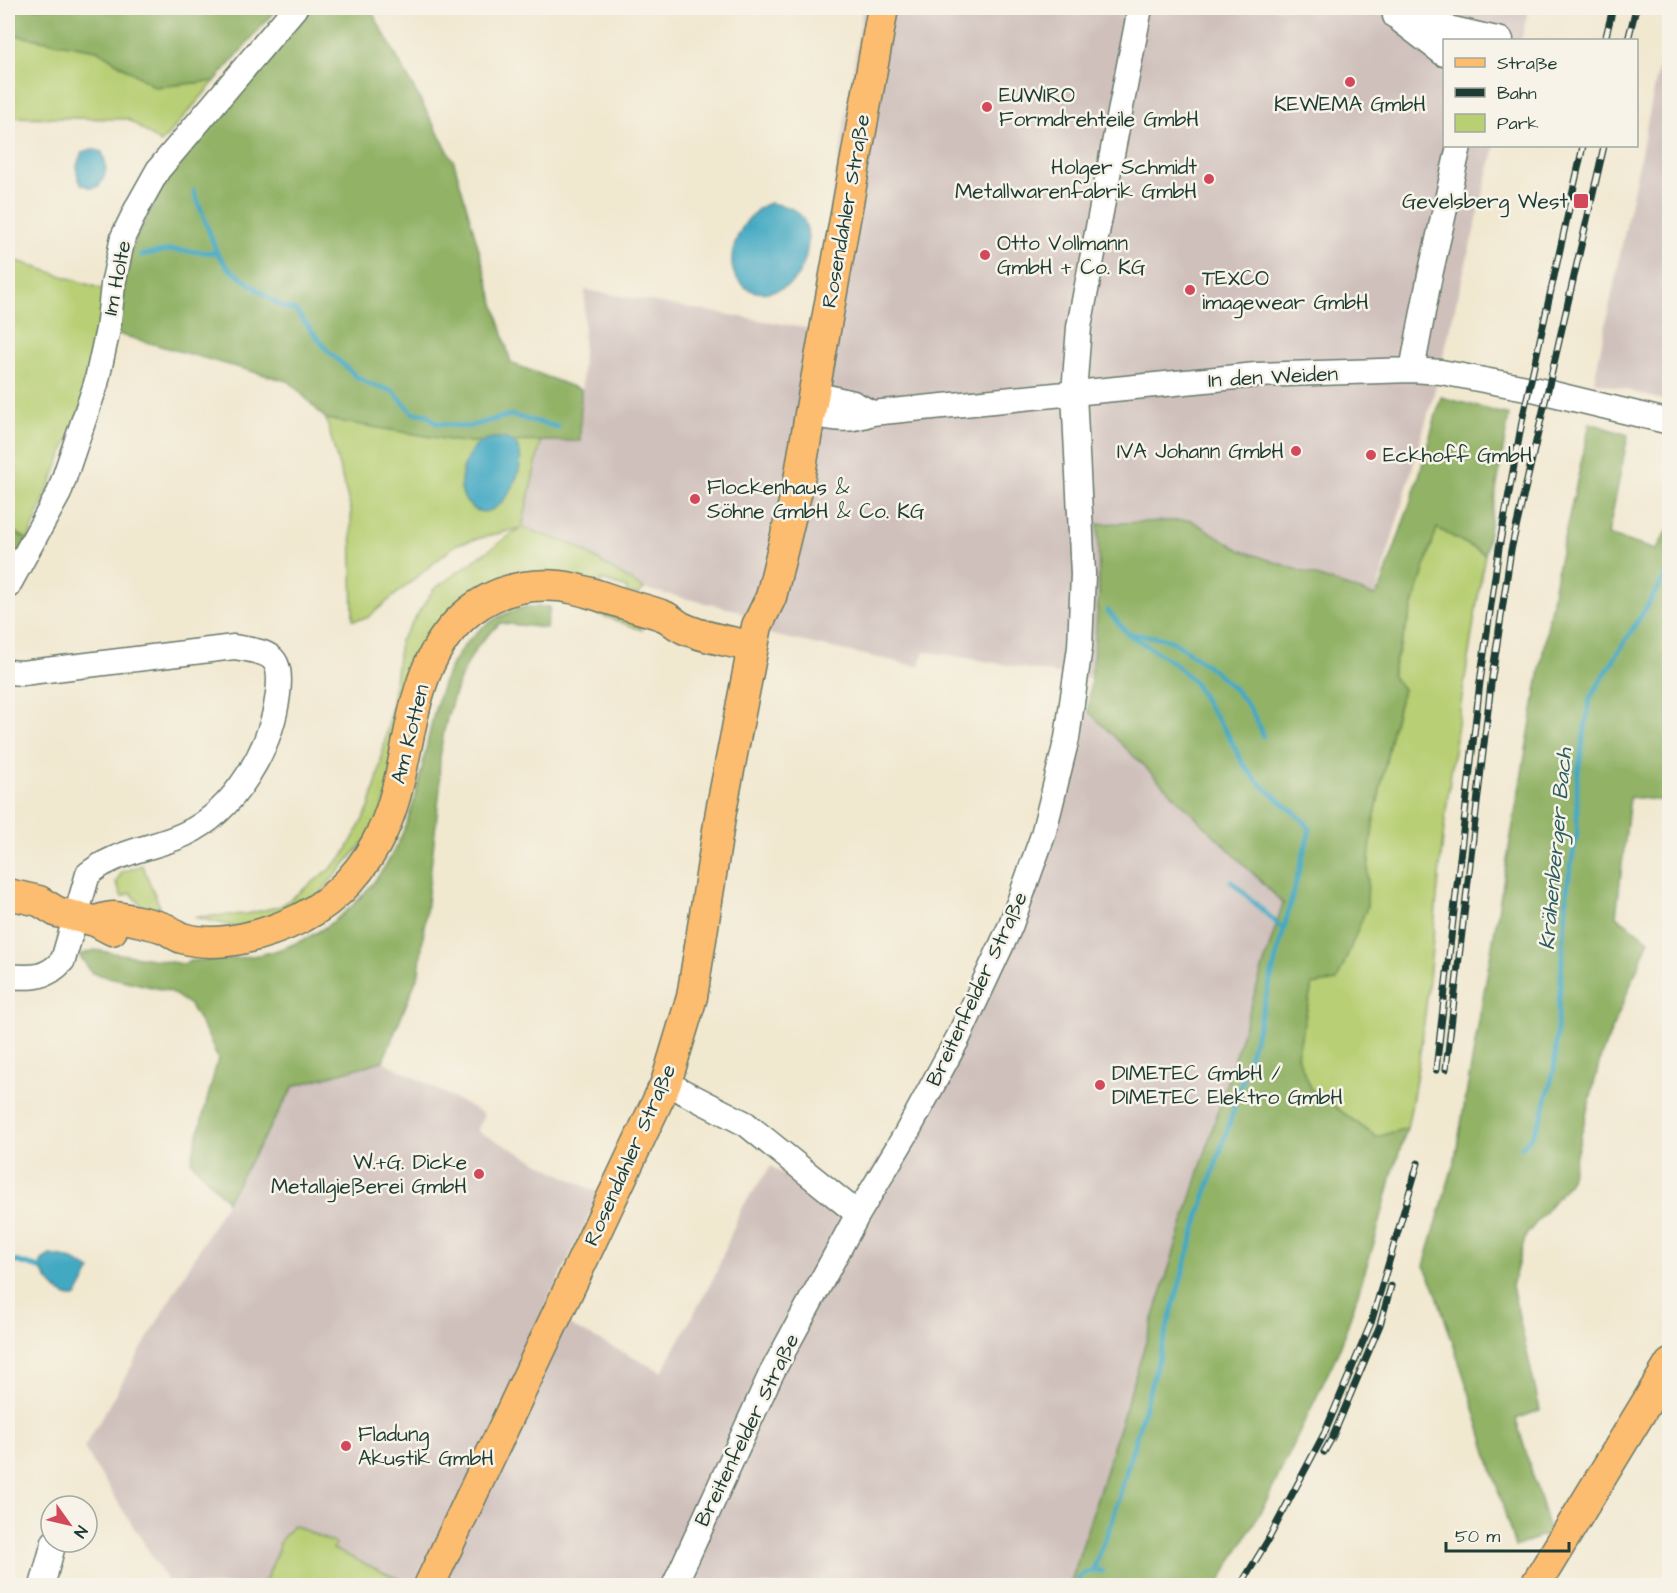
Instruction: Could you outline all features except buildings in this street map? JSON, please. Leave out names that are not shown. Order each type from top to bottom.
[{"type":"main road","name":"Rosendahler Straße","points":[[429,1586],[666,1083],[692,997],[721,811],[755,636],[755,611],[759,583],[795,444],[812,404],[883,8]]},
{"type":"main road","name":"Am Kotten","points":[[8,910],[35,917],[114,917],[165,928],[180,937],[198,941],[220,941],[259,934],[301,917],[320,906],[342,889],[361,868],[383,829],[397,786],[421,684],[440,644],[456,622],[476,606],[508,589],[544,585],[575,589],[666,616],[686,610],[755,636]]},
{"type":"main road","name":"Am Kotten","points":[[8,894],[39,901],[76,917]]},
{"type":"main road","points":[[1535,1586],[1670,1364]]},
{"type":"street","name":"Im Holte","points":[[8,586],[59,493],[92,395],[108,329],[113,285],[123,237],[139,204],[158,170],[295,8]]},
{"type":"street","name":"Breitenfelder Straße","points":[[674,1586],[771,1374],[958,1038],[1010,927],[1043,835],[1067,738],[1080,647],[1083,574],[1074,393],[1079,327],[1140,8]]},
{"type":"street","points":[[1388,12],[1497,39]]},
{"type":"street","points":[[1388,12],[1443,53]]},
{"type":"street","points":[[1412,370],[1429,280],[1459,147]]},
{"type":"street","name":"In den Weiden","points":[[812,404],[853,403],[872,413],[1256,375],[1412,370],[1441,372],[1537,390],[1670,422]]},
{"type":"street","points":[[8,672],[22,673],[234,648],[267,653],[273,658],[279,676],[275,716],[255,766],[221,809],[186,834],[107,862],[88,874],[63,960],[55,969],[43,976],[30,978],[8,976]]},
{"type":"street","points":[[666,1083],[746,1124],[858,1214]]},
{"type":"street","points":[[42,1586],[51,1554]]},
{"type":"shaded area","points":[[863,8],[1529,8],[1521,39],[1443,39],[1443,147],[1495,147],[1433,397],[1375,597],[1240,550],[1191,520],[1099,524],[1099,595],[1090,679],[924,651],[920,667],[772,635],[736,610],[644,589],[576,546],[522,527],[541,441],[580,440],[585,290],[811,329]]},
{"type":"shaded area","points":[[1669,17],[1669,402],[1594,381]]},
{"type":"shaded area","points":[[1088,711],[1283,903],[1070,1585],[170,1585],[84,1448],[294,1086],[383,1061],[484,1114],[477,1131],[600,1194],[543,1312],[662,1372],[715,1275],[741,1209],[771,1166],[842,1216],[985,991]]},
{"type":"green space","points":[[8,8],[277,8],[215,81],[155,87],[97,50],[8,34]]},
{"type":"green space","points":[[311,8],[370,8],[454,162],[511,363],[581,390],[580,441],[462,442],[326,419],[290,382],[117,334],[124,262],[166,179]]},
{"type":"green space","points":[[8,34],[97,50],[155,87],[215,81],[161,143],[128,119],[8,117]]},
{"type":"green space","points":[[8,258],[105,290],[94,374],[28,540],[8,528]]},
{"type":"green space","points":[[1441,397],[1509,415],[1485,554],[1437,528],[1391,675],[1403,689],[1373,825],[1368,868],[1367,907],[1337,981],[1312,985],[1297,1056],[1312,1090],[1376,1137],[1407,1128],[1375,1240],[1341,1346],[1267,1500],[1218,1585],[1070,1585],[1283,903],[1088,711],[1099,595],[1098,524],[1191,520],[1240,550],[1375,596],[1381,587],[1418,480]]},
{"type":"green space","points":[[326,419],[462,442],[541,441],[522,527],[576,546],[644,589],[638,594],[626,594],[627,588],[602,580],[600,585],[461,603],[374,830],[318,896],[241,928],[194,917],[247,914],[281,906],[329,870],[344,855],[369,808],[378,776],[392,706],[400,641],[434,589],[520,528],[457,544],[367,618],[353,620],[351,510]]},
{"type":"green space","points":[[1590,423],[1628,435],[1608,535],[1656,550],[1669,529],[1669,789],[1664,801],[1630,797],[1616,916],[1649,940],[1601,1056],[1569,1183],[1526,1235],[1512,1286],[1540,1410],[1516,1419],[1550,1533],[1515,1547],[1470,1395],[1434,1286],[1424,1266],[1455,1159],[1558,566]]},
{"type":"green space","points":[[8,528],[28,540],[8,580]]},
{"type":"green space","points":[[1437,528],[1485,554],[1450,780],[1427,998],[1415,1085],[1407,1128],[1377,1137],[1312,1090],[1297,1056],[1312,985],[1367,907],[1368,868],[1373,825],[1403,689],[1391,676]]},
{"type":"green space","points":[[575,602],[640,625],[642,630],[570,604]]},
{"type":"green space","points":[[525,607],[550,607],[546,628],[500,623],[475,650],[459,681],[447,717],[439,771],[440,788],[419,973],[383,1061],[294,1086],[227,1201],[191,1161],[218,1059],[190,1005],[169,991],[92,973],[79,955],[95,950],[183,964],[190,961],[254,956],[300,941],[344,913],[379,875],[404,829],[421,774],[442,686],[454,660],[471,638],[494,619]]},
{"type":"green space","points":[[142,865],[160,907],[144,909],[131,893],[122,897],[116,882],[122,872]]},
{"type":"green space","points":[[293,1525],[336,1544],[333,1549],[405,1582],[403,1585],[263,1585],[281,1540]]},
{"type":"water","points":[[92,149],[102,152],[106,170],[99,186],[91,188],[81,184],[77,168],[82,152]]},
{"type":"water","points":[[770,203],[790,208],[802,217],[808,236],[806,257],[798,276],[787,286],[767,292],[755,292],[739,281],[734,272],[733,249],[744,225],[752,215]]},
{"type":"water","points":[[494,438],[508,440],[516,445],[520,456],[520,467],[511,490],[504,500],[486,512],[476,510],[468,504],[461,488],[461,479],[466,460],[471,452],[480,442]]},
{"type":"water","points":[[50,1255],[72,1260],[91,1270],[76,1297],[59,1292],[43,1273],[40,1268],[42,1260]]},
{"type":"waterway","points":[[194,191],[217,253]]},
{"type":"waterway","points":[[141,255],[170,250],[217,253],[228,268],[282,307],[295,310],[327,350],[357,377],[372,385],[393,391],[413,413],[426,414],[436,423],[468,427],[510,415],[558,427]]},
{"type":"waterway","name":"Krähenberger Bach","points":[[1522,1147],[1532,1136],[1542,1116],[1554,1070],[1568,881],[1577,833],[1577,779],[1590,698],[1670,569]]},
{"type":"waterway","points":[[1093,1570],[1112,1522],[1202,1205],[1257,1031],[1310,829],[1303,820],[1258,782],[1243,764],[1227,733],[1194,682],[1174,663],[1128,634],[1108,611]]},
{"type":"waterway","points":[[1129,634],[1171,641],[1205,664],[1236,691],[1252,712],[1263,736]]},
{"type":"waterway","points":[[1231,881],[1284,930]]},
{"type":"waterway","points":[[8,1259],[40,1268]]},
{"type":"waterway","name":"Krähenberger Bach","points":[[1077,1586],[1080,1576],[1091,1571],[1102,1571]]},
{"type":"railway","points":[[1605,39],[1613,8]]},
{"type":"railway","points":[[1628,39],[1636,8]]},
{"type":"railway","points":[[1436,1070],[1480,682],[1499,548],[1523,416],[1583,147]]},
{"type":"railway","points":[[1446,1069],[1491,684],[1511,550],[1604,147]]},
{"type":"railway","points":[[1240,1586],[1268,1540],[1324,1434],[1371,1323],[1418,1163]]},
{"type":"railway","points":[[1324,1452],[1380,1325],[1391,1286]]},
{"type":"place","name":"KEWEMA GmbH","points":[[1350,82]]},
{"type":"place","name":"EUWIRO Formdrehteile GmbH","points":[[987,107]]},
{"type":"place","name":"Holger Schmidt Metallwarenfabrik GmbH","points":[[1209,179]]},
{"type":"place","name":"Gevelsberg West","points":[[1581,201]]},
{"type":"place","name":"Otto Vollmann GmbH + Co. KG","points":[[985,255]]},
{"type":"place","name":"TEXCO imagewear GmbH","points":[[1190,290]]},
{"type":"place","name":"IVA Johann GmbH","points":[[1296,451]]},
{"type":"place","name":"Eckhoff GmbH","points":[[1371,455]]},
{"type":"place","name":"Flockenhaus & Söhne GmbH & Co. KG","points":[[695,499]]},
{"type":"place","name":"DIMETEC GmbH / DIMETEC Elektro GmbH","points":[[1100,1085]]},
{"type":"place","name":"W.+G. Dicke Metallgießerei GmbH","points":[[479,1174]]},
{"type":"place","name":"Fladung Akustik GmbH","points":[[346,1446]]}]
